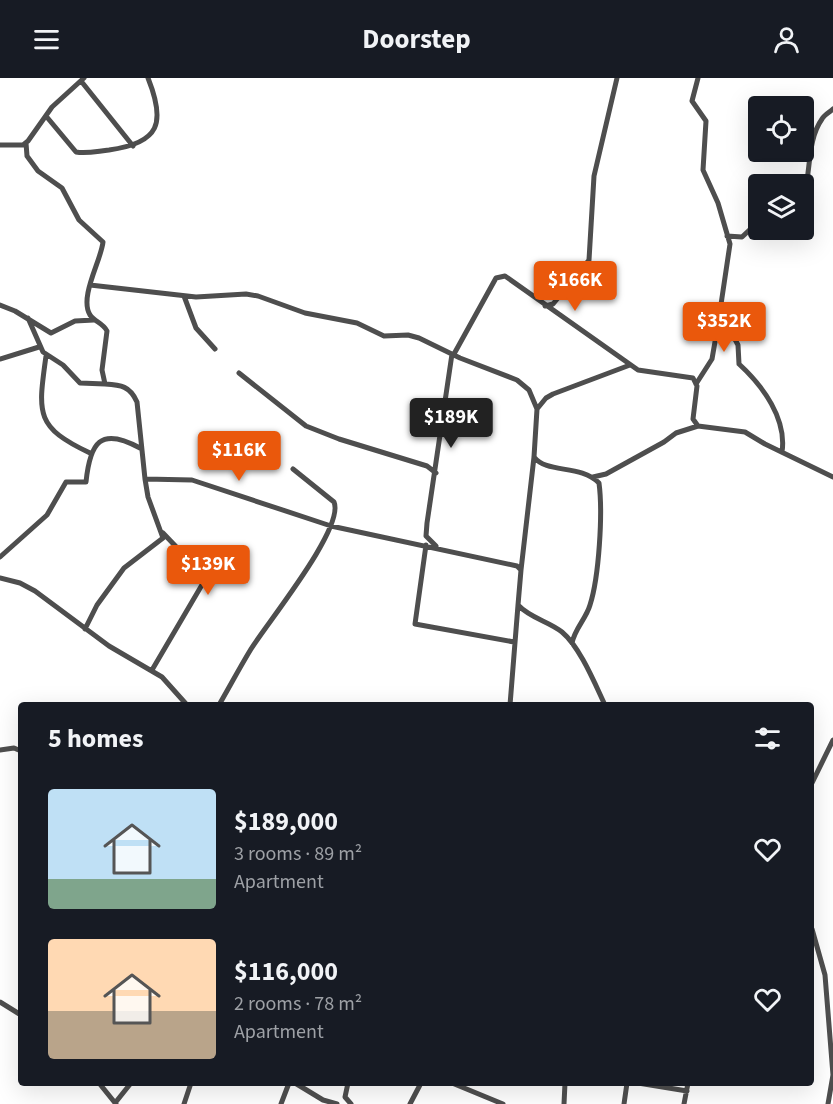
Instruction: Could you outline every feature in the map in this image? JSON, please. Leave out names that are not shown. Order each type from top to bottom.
[{"type":"street","points":[[46,116],[76,152],[133,146],[148,137],[157,118],[157,100],[148,78]]},
{"type":"street","points":[[545,306],[553,304],[590,260],[594,176],[617,78]]},
{"type":"street","points":[[698,78],[692,101],[706,121],[703,170],[718,203],[730,246],[712,359],[696,384],[693,419],[698,426]]},
{"type":"street","points":[[0,145],[26,143],[46,116],[83,80],[133,146]]},
{"type":"street","points":[[810,174],[811,147],[821,119],[833,109]]},
{"type":"street","points":[[26,143],[27,156],[38,171],[62,188],[79,220],[103,242],[90,285],[87,308],[95,320],[107,331],[102,370],[105,384]]},
{"type":"street","points":[[727,236],[742,237],[748,231]]},
{"type":"street","points":[[514,642],[415,624],[423,545],[453,354],[498,275],[511,279],[545,306],[630,365],[651,373],[689,376],[696,384]]},
{"type":"street","points":[[90,285],[211,298],[246,294],[258,296],[305,314],[357,323],[384,336],[408,335],[419,338],[517,380],[532,396],[537,409],[510,702]]},
{"type":"street","points":[[184,296],[196,328],[215,349]]},
{"type":"street","points":[[0,305],[54,334],[75,321],[95,320]]},
{"type":"street","points":[[720,311],[738,345],[739,364],[749,373],[778,416],[783,432],[782,452]]},
{"type":"street","points":[[28,318],[39,347],[46,356],[63,365],[80,383],[126,387],[133,392],[137,402],[140,448],[148,497],[163,533],[206,580],[152,670]]},
{"type":"street","points":[[0,359],[39,347]]},
{"type":"street","points":[[46,356],[43,411],[48,426],[56,435],[90,453]]},
{"type":"street","points":[[537,409],[546,398],[630,365]]},
{"type":"street","points":[[239,374],[306,426],[430,467],[436,473]]},
{"type":"street","points":[[532,396],[546,398]]},
{"type":"street","points":[[593,477],[606,474],[676,433],[698,426],[737,429],[833,477]]},
{"type":"street","points":[[0,557],[47,515],[66,482],[86,482],[90,453],[104,438],[121,440],[140,448]]},
{"type":"street","points":[[534,457],[540,464],[571,468],[593,477],[599,483]]},
{"type":"street","points":[[430,467],[437,462]]},
{"type":"street","points":[[221,702],[252,647],[316,556],[331,526],[336,505],[293,469]]},
{"type":"street","points":[[572,643],[575,631],[586,617],[592,599],[599,533],[599,483],[606,474]]},
{"type":"street","points":[[145,479],[192,480],[331,526],[508,563],[521,570]]},
{"type":"street","points":[[85,629],[97,605],[124,568],[161,543],[163,533]]},
{"type":"street","points":[[426,536],[438,547]]},
{"type":"street","points":[[0,578],[20,583],[35,591],[85,629],[152,670],[171,684],[180,702]]},
{"type":"street","points":[[518,605],[562,632],[572,643],[603,702]]},
{"type":"street","points":[[814,779],[833,740]]},
{"type":"street","points":[[0,750],[18,750]]},
{"type":"street","points":[[814,935],[823,963],[833,1075],[828,1104]]},
{"type":"street","points":[[0,1002],[18,1013]]},
{"type":"street","points":[[101,1086],[116,1104],[129,1086]]},
{"type":"street","points":[[184,1104],[189,1086]]},
{"type":"street","points":[[281,1104],[289,1086]]},
{"type":"street","points":[[300,1086],[323,1100],[338,1104]]},
{"type":"street","points":[[347,1086],[345,1097],[351,1104]]},
{"type":"street","points":[[410,1104],[419,1086]]},
{"type":"street","points":[[459,1086],[503,1104]]},
{"type":"street","points":[[564,1104],[565,1086]]},
{"type":"street","points":[[624,1104],[627,1086]]},
{"type":"street","points":[[656,1086],[687,1091]]},
{"type":"street","points":[[684,1104],[688,1086]]},
{"type":"street","points":[[346,1104],[351,1104]]}]
